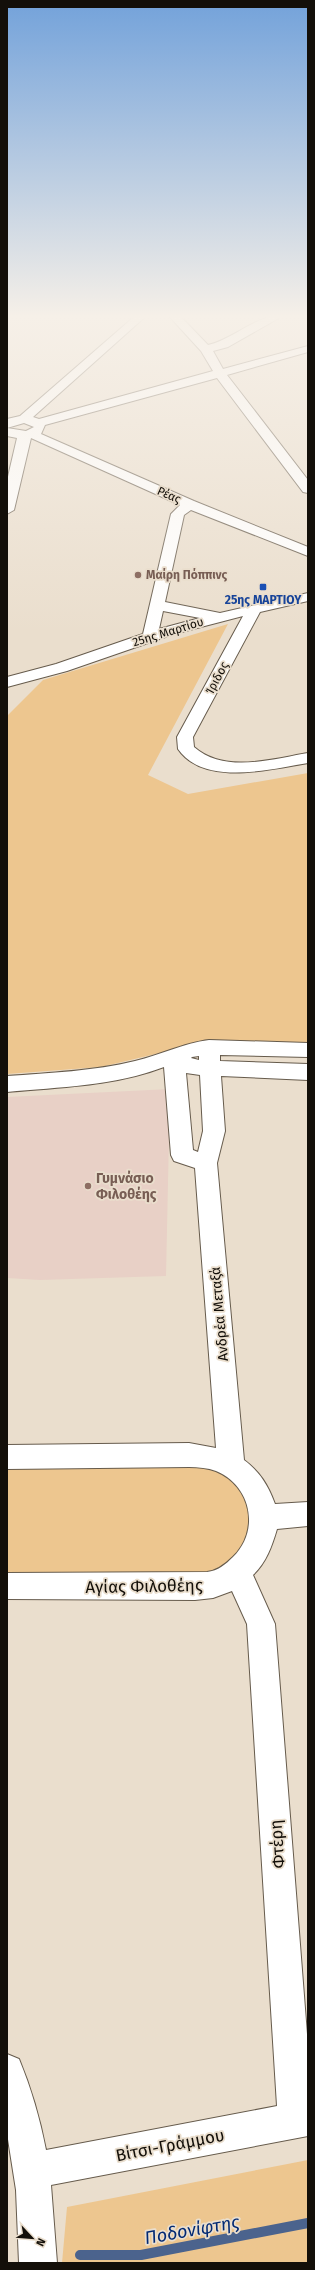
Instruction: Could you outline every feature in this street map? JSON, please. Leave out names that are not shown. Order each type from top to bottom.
[{"type":"street","points":[[11,423],[31,431],[61,422]]},
{"type":"street","points":[[261,422],[302,472],[308,489]]},
{"type":"street","points":[[11,423],[31,431]]},
{"type":"street","points":[[7,510],[31,431]]},
{"type":"street","name":"Ρέας","points":[[31,431],[189,504],[308,552]]},
{"type":"street","points":[[150,636],[178,514],[189,504]]},
{"type":"street","name":"25ης Μαρτίου","points":[[7,682],[31,678],[150,636],[221,617],[308,597]]},
{"type":"street","points":[[157,605],[221,617]]},
{"type":"street","name":"Ίριδος","points":[[254,609],[185,738],[186,749],[206,763],[227,767],[251,767],[308,758]]},
{"type":"street","name":"25ης Μαρτίου","points":[[7,692],[31,678]]},
{"type":"street","points":[[7,1084],[108,1074],[137,1068],[174,1057],[193,1048],[209,1047],[308,1050]]},
{"type":"street","name":"Ανδρέα Μεταξά","points":[[209,1047],[214,1131],[206,1163],[231,1465]]},
{"type":"street","points":[[174,1057],[191,1067],[308,1072]]},
{"type":"street","points":[[174,1057],[182,1155],[206,1163]]},
{"type":"street","name":"Αγίας Φιλοθέης","points":[[7,1456],[189,1455],[211,1457],[231,1465],[248,1479],[259,1497],[265,1517],[263,1537],[254,1557],[238,1572],[219,1584],[195,1587],[7,1586]]},
{"type":"street","points":[[265,1517],[308,1514]]},
{"type":"street","name":"Φτέρη","points":[[238,1572],[261,1624],[302,2120]]},
{"type":"street","points":[[7,2071],[17,2098],[32,2171],[37,2212],[38,2263]]},
{"type":"street","name":"Βίτσι-Γράμμου","points":[[32,2171],[302,2120]]},
{"type":"shaded area","points":[[228,624],[148,775],[188,794],[308,773],[308,1044],[206,1042],[101,1067],[7,1074],[7,716],[43,680]]},
{"type":"shaded area","name":"Γυμνάσιο Φιλοθέης","points":[[170,1089],[166,1276],[40,1280],[7,1278],[7,1097]]},
{"type":"shaded area","points":[[203,1466],[229,1477],[244,1493],[248,1504],[250,1527],[246,1539],[234,1559],[224,1566],[210,1572],[195,1574],[7,1574],[7,1468]]},
{"type":"shaded area","points":[[308,2160],[308,2263],[62,2263],[67,2207]]},
{"type":"waterway","name":"Ποδονίφτης","points":[[80,2255],[141,2255],[308,2223]]},
{"type":"place","name":"Μαίρη Πόππινς","points":[[138,575]]},
{"type":"place","name":"25ης ΜΑΡΤΙΟΥ","points":[[263,587]]},
{"type":"place","name":"Γυμνάσιο Φιλοθέης","points":[[88,1186]]}]
